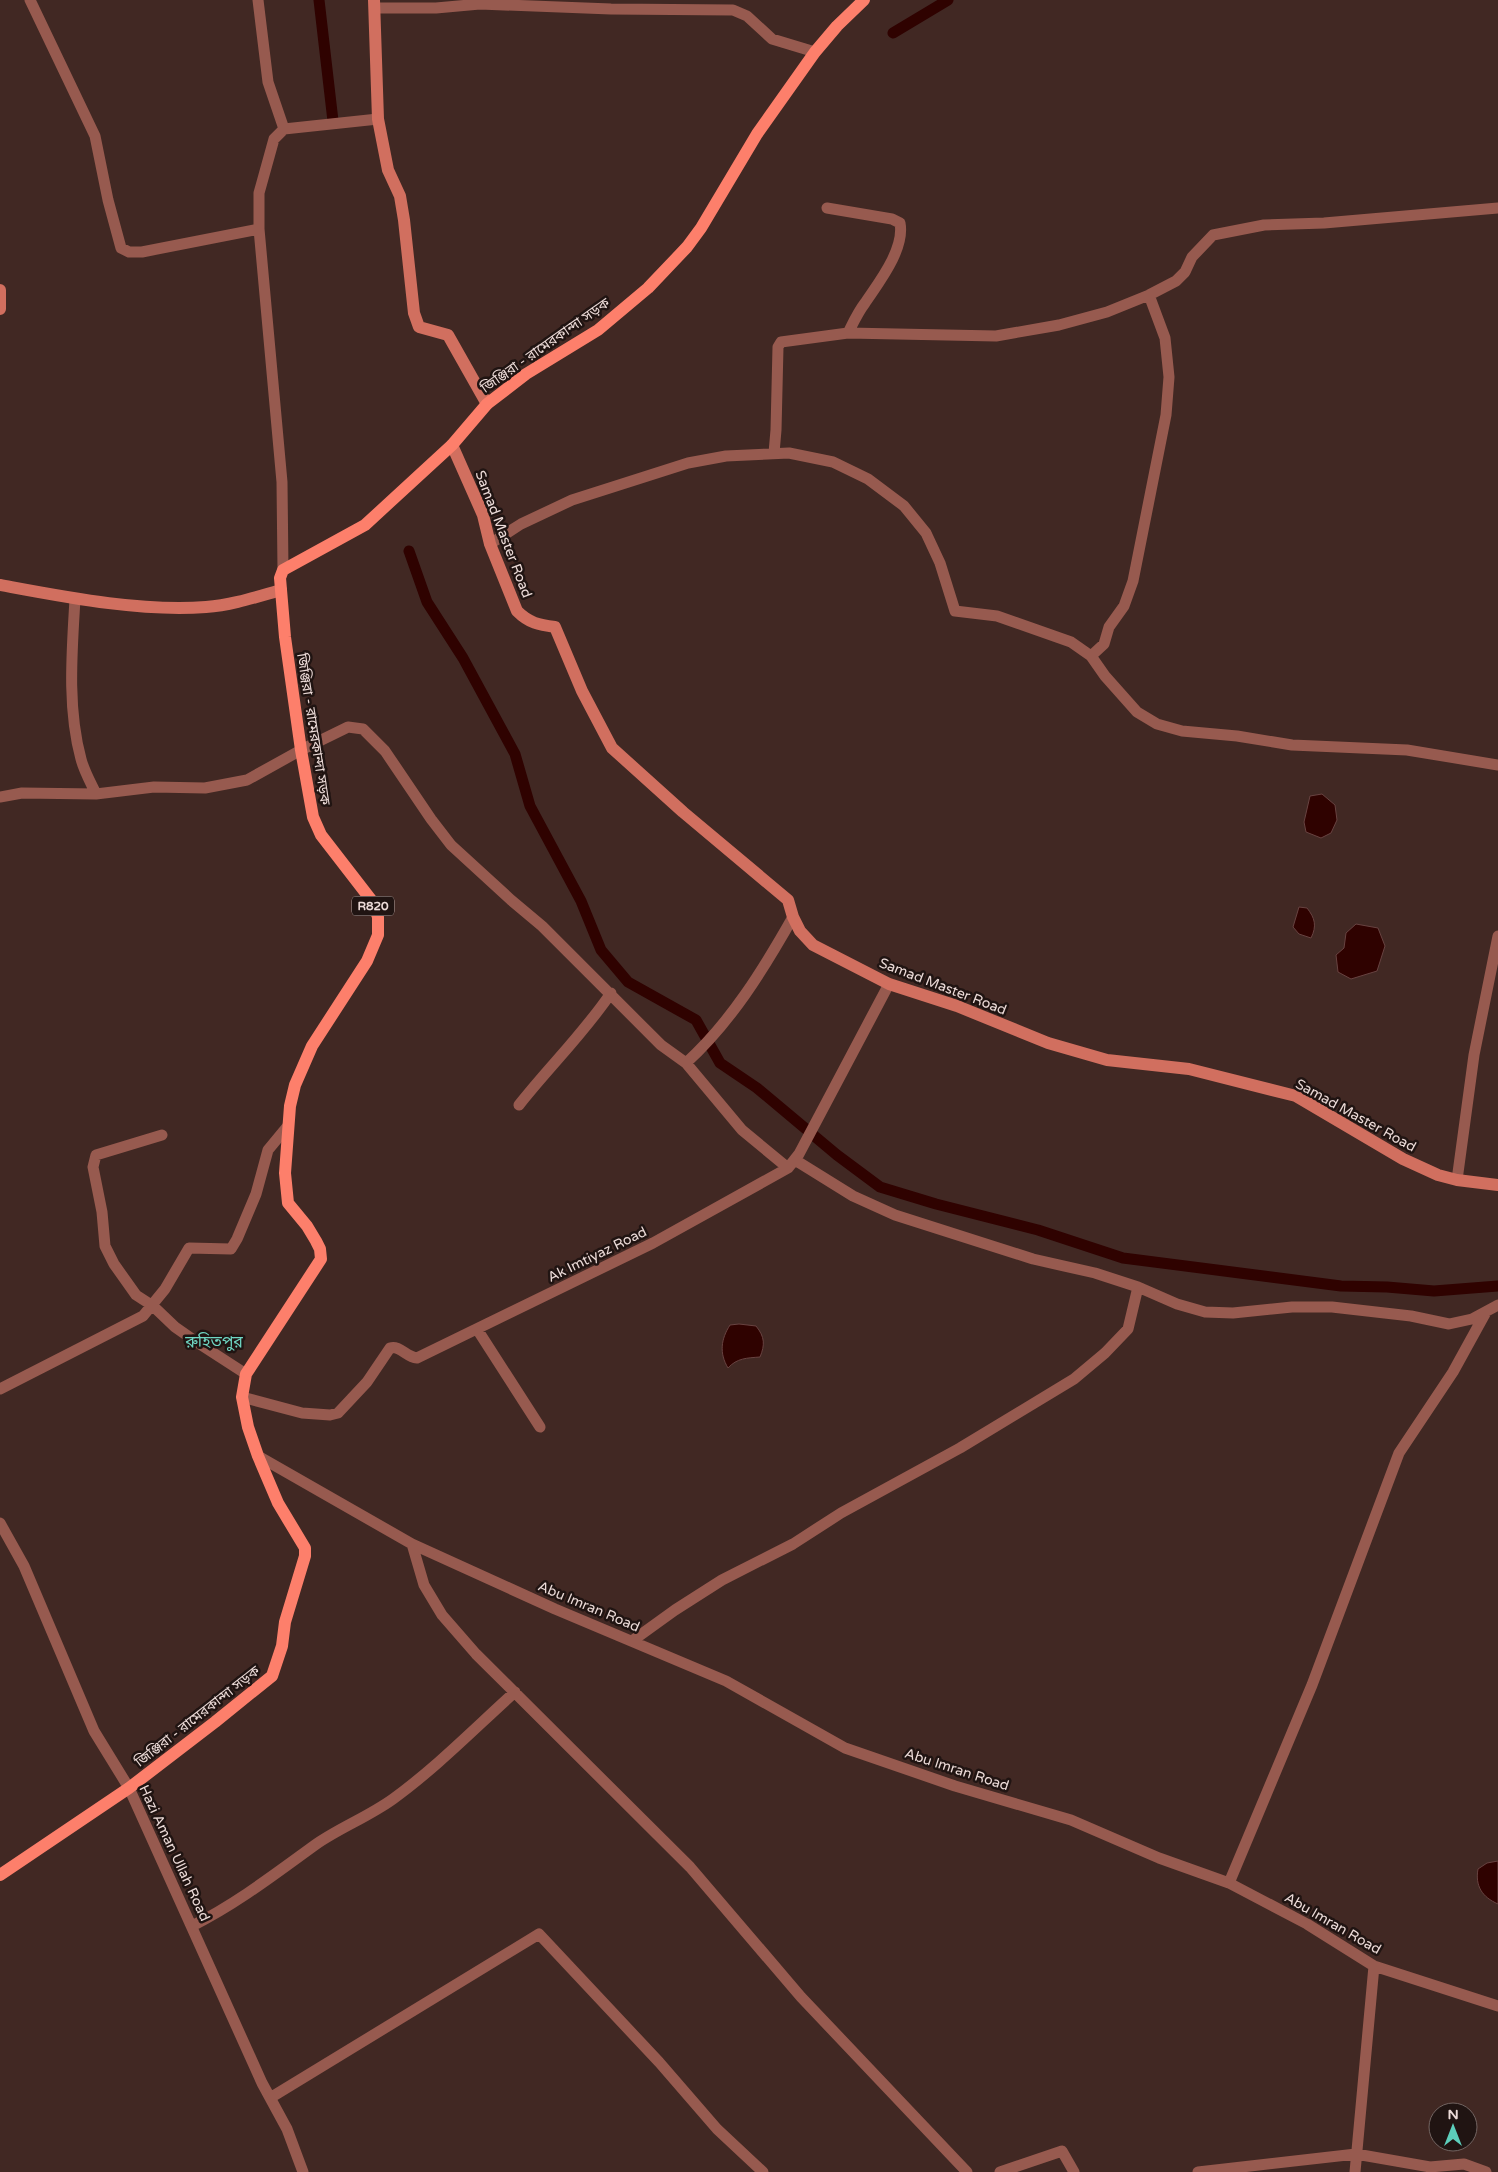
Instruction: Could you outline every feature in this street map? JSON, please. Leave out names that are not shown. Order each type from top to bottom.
[{"type":"main road","name":"জিঞ্জিরা - রামেরকান্দা সড়ক","points":[[0,1875],[129,1788],[272,1676],[282,1646],[285,1622],[305,1548],[278,1503],[258,1456],[248,1427],[242,1397],[246,1374],[321,1259],[320,1249],[316,1241],[288,1202],[285,1173],[287,1127],[295,1085],[312,1046],[367,962],[378,935],[378,917],[372,902],[321,835],[313,817],[301,750],[281,590],[280,578],[283,570],[365,525],[452,445],[487,404],[526,374],[598,330],[648,288],[687,247],[758,134],[815,52],[837,26],[864,0]]},
{"type":"street","points":[[30,0],[96,136],[108,200],[121,248],[129,252],[142,252],[259,229]]},
{"type":"street","points":[[258,0],[268,82],[284,129]]},
{"type":"street","points":[[487,404],[448,335],[419,327],[414,313],[400,196],[388,170],[378,119],[375,4],[436,8],[480,4],[611,9],[733,10],[748,16],[772,39],[815,52]]},
{"type":"street","points":[[283,570],[282,482],[259,229],[259,193],[274,139],[284,129],[378,119]]},
{"type":"street","points":[[827,208],[892,219],[900,223],[902,232],[881,281],[864,304],[848,333]]},
{"type":"street","points":[[774,453],[778,347],[781,342],[848,333],[996,336],[1058,325],[1107,312],[1149,295],[1176,281],[1186,272],[1192,256],[1213,236],[1264,225],[1324,223],[1498,208]]},
{"type":"street","points":[[0,290],[0,309]]},
{"type":"street","points":[[1091,656],[1104,644],[1109,627],[1124,606],[1134,581],[1166,415],[1169,377],[1165,338],[1149,295]]},
{"type":"street","name":"Samad Master Road","points":[[452,445],[483,515],[490,544],[517,611],[525,618],[537,624],[555,627],[582,691],[612,748],[683,812],[788,900],[793,918],[800,930],[813,945],[890,984],[957,1006],[1048,1043],[1107,1060],[1189,1069],[1296,1096],[1403,1159],[1438,1175],[1457,1180],[1498,1185]]},
{"type":"street","points":[[490,544],[521,524],[572,500],[688,463],[726,456],[774,453],[789,453],[833,462],[868,479],[904,506],[926,533],[940,563],[955,611],[997,616],[1071,642],[1091,656],[1105,676],[1137,712],[1157,724],[1182,731],[1237,736],[1292,746],[1406,750],[1498,765]]},
{"type":"street","points":[[0,585],[75,599],[170,608],[206,607],[240,602],[281,590]]},
{"type":"street","points":[[75,599],[72,650],[75,734],[81,760],[96,794]]},
{"type":"street","points":[[0,797],[22,792],[96,794],[154,787],[205,788],[247,780],[348,727],[363,729],[385,751],[451,845],[542,926],[661,1045],[686,1063],[742,1130],[853,1196],[895,1215],[1033,1259],[1095,1273],[1205,1312],[1233,1313],[1292,1307],[1332,1307],[1411,1316],[1449,1324],[1472,1320],[1498,1305]]},
{"type":"street","points":[[686,1063],[700,1051],[716,1032],[768,962],[793,918]]},
{"type":"street","points":[[1457,1180],[1474,1055],[1498,936]]},
{"type":"street","points":[[794,1161],[890,984]]},
{"type":"street","points":[[519,1105],[551,1065],[599,1012],[611,994]]},
{"type":"street","points":[[0,1389],[143,1316],[165,1289],[189,1248],[231,1249],[256,1194],[268,1150],[287,1127]]},
{"type":"street","points":[[162,1135],[96,1155],[93,1167],[102,1212],[106,1246],[114,1264],[136,1295],[153,1306],[175,1327],[246,1374]]},
{"type":"street","name":"Ak Imtiyaz Road","points":[[242,1397],[302,1413],[330,1415],[338,1413],[367,1382],[390,1348],[398,1348],[417,1358],[653,1243],[794,1161]]},
{"type":"street","points":[[632,1642],[675,1610],[722,1580],[793,1544],[841,1513],[960,1448],[1074,1380],[1105,1354],[1128,1329],[1138,1287]]},
{"type":"street","points":[[1230,1883],[1312,1685],[1399,1453],[1453,1372],[1486,1312]]},
{"type":"street","points":[[477,1329],[540,1427]]},
{"type":"street","name":"Abu Imran Road","points":[[258,1456],[412,1544],[632,1642],[726,1681],[845,1748],[955,1786],[1071,1820],[1160,1858],[1230,1883],[1307,1924],[1374,1966],[1498,2006]]},
{"type":"street","name":"Hazi Aman Ullah Road","points":[[0,1523],[24,1566],[63,1662],[94,1731],[129,1788],[270,2098],[287,2130],[303,2172]]},
{"type":"street","points":[[412,1544],[424,1585],[442,1615],[476,1654],[690,1866],[801,1997],[967,2172]]},
{"type":"street","points":[[192,1926],[224,1910],[329,1836],[360,1821],[393,1799],[448,1755],[515,1692]]},
{"type":"street","points":[[270,2098],[539,1934],[659,2062],[717,2129],[763,2172]]},
{"type":"street","points":[[1354,2172],[1374,1966]]},
{"type":"street","points":[[1000,2172],[1062,2151],[1074,2172]]},
{"type":"street","points":[[1198,2172],[1356,2154],[1430,2167],[1464,2164],[1486,2172]]},
{"type":"shaded area","points":[[1322,794],[1335,805],[1337,820],[1331,833],[1321,838],[1306,832],[1304,822],[1310,796]]},
{"type":"shaded area","points":[[1299,907],[1307,908],[1312,915],[1314,930],[1311,938],[1299,934],[1293,927]]},
{"type":"shaded area","points":[[1356,924],[1378,928],[1385,946],[1377,971],[1351,979],[1338,972],[1336,955],[1344,948],[1346,933]]},
{"type":"shaded area","points":[[730,1325],[756,1326],[763,1337],[763,1349],[760,1357],[739,1360],[728,1368],[723,1357],[723,1341]]},
{"type":"shaded area","points":[[1498,1861],[1498,1904],[1488,1898],[1481,1890],[1477,1875],[1478,1869],[1487,1863]]},
{"type":"waterway","points":[[319,0],[333,121]]},
{"type":"waterway","points":[[893,33],[948,0]]},
{"type":"waterway","points":[[409,551],[427,602],[463,658],[515,754],[530,806],[581,901],[601,950],[628,982],[696,1020],[720,1063],[757,1088],[837,1155],[880,1187],[936,1204],[1038,1230],[1123,1258],[1341,1286],[1434,1291],[1498,1286]]},
{"type":"district","name":"রুহিতপুর","points":[[214,1341]]}]
